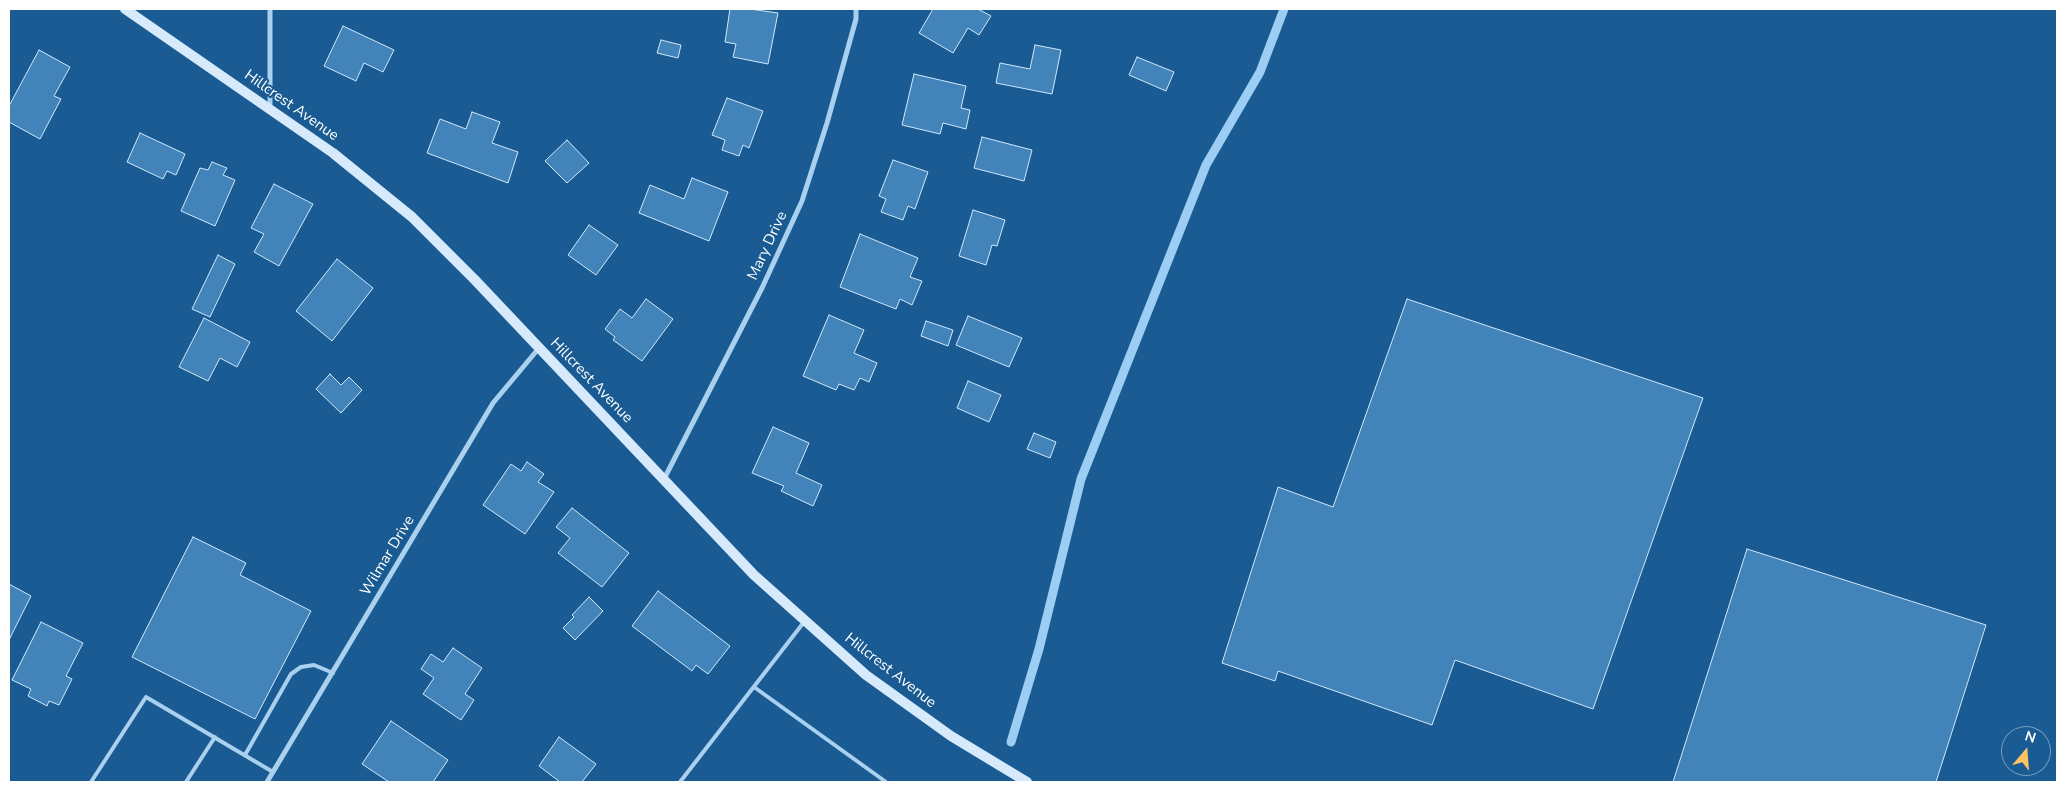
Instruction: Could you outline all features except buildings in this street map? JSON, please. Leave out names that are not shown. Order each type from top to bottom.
[{"type":"street","name":"Hillcrest Avenue","points":[[125,9],[333,153],[412,217],[476,280],[754,575],[866,676],[951,736],[1026,782]]},
{"type":"street","points":[[270,9],[270,110]]},
{"type":"street","name":"Mary Drive","points":[[664,479],[762,288],[802,201],[827,123],[856,19],[856,9]]},
{"type":"street","name":"Wilmar Drive","points":[[267,782],[493,403],[539,348]]},
{"type":"lane","points":[[680,782],[805,621]]},
{"type":"lane","points":[[245,755],[291,674],[301,667],[314,665],[333,673]]},
{"type":"lane","points":[[754,687],[886,782]]},
{"type":"lane","points":[[91,782],[146,697],[274,772]]},
{"type":"lane","points":[[186,782],[215,737]]},
{"type":"waterway","points":[[1011,742],[1039,649],[1081,479],[1206,165],[1260,72],[1284,9]]}]
